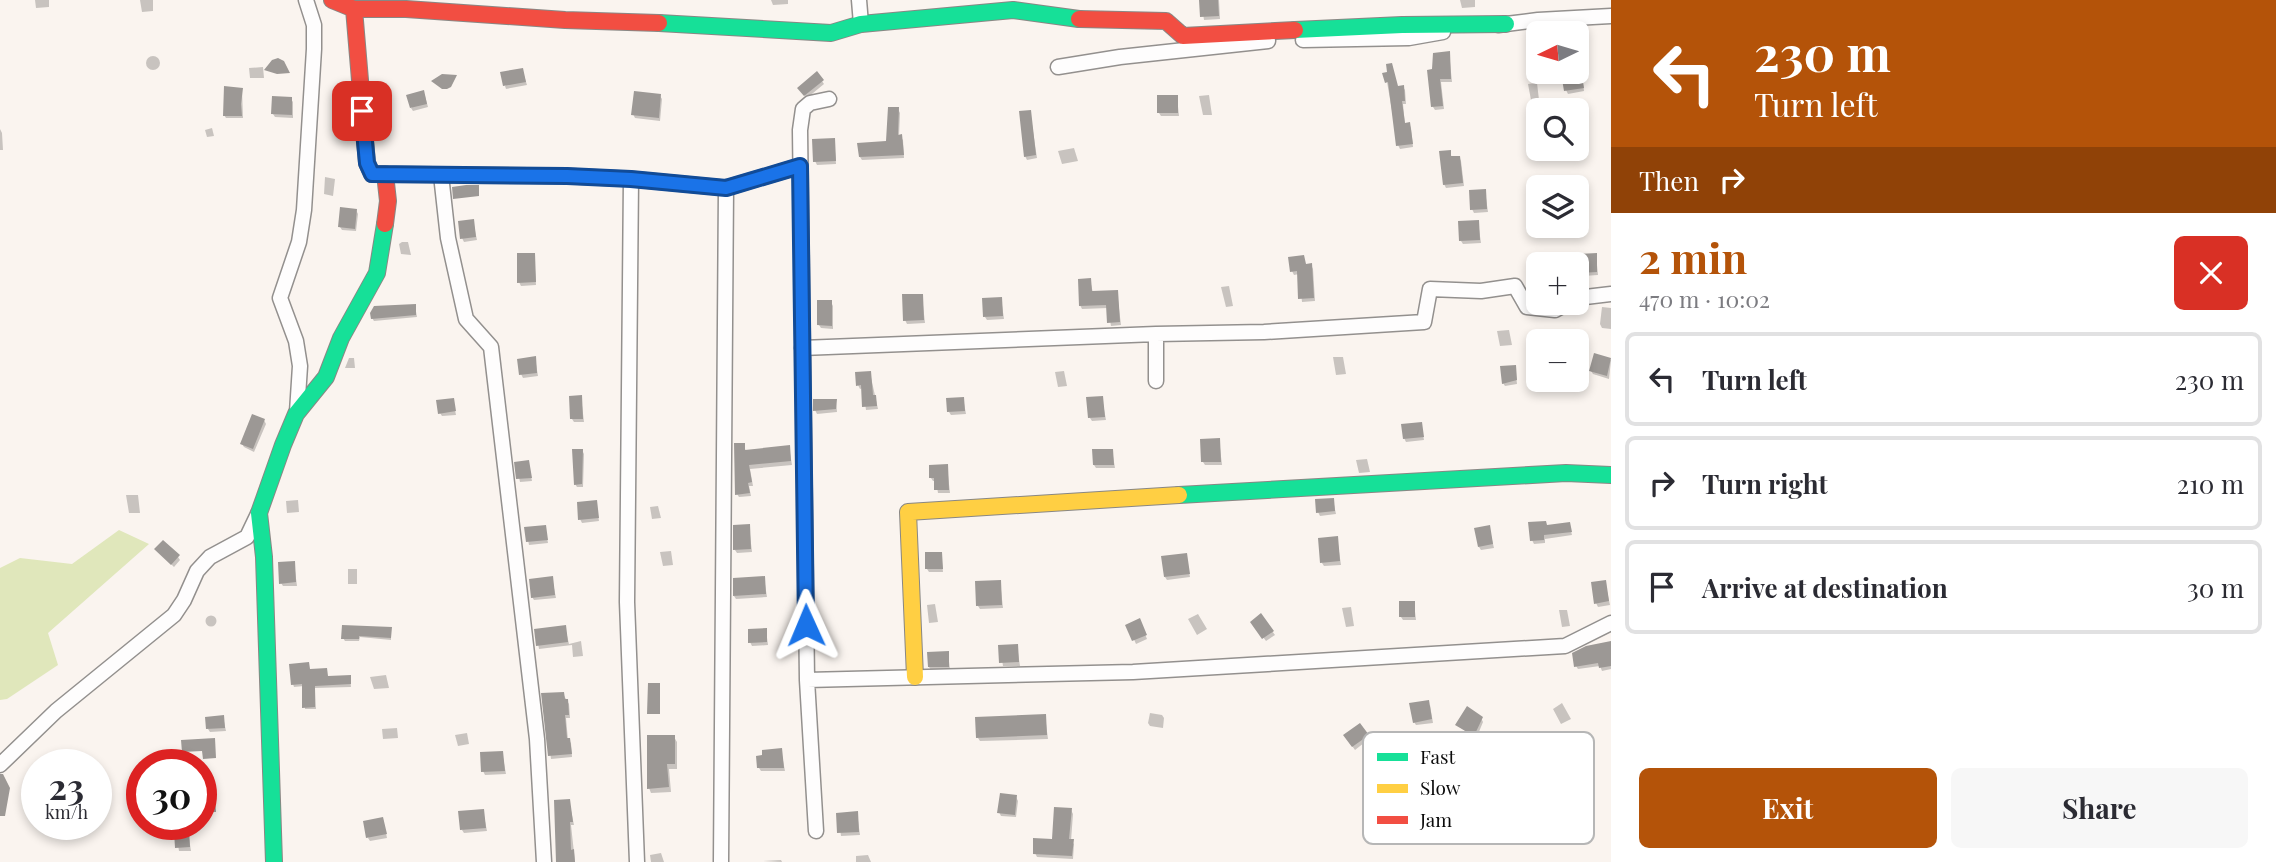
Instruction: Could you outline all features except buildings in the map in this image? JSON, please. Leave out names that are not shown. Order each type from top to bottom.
[{"type":"street","points":[[0,765],[56,711],[174,615],[197,571],[210,557],[247,537],[259,513],[296,414],[300,366],[296,341],[280,298],[299,242],[304,210],[314,49],[314,25],[306,0]]},
{"type":"street","points":[[332,0],[354,9],[406,9],[565,20],[707,24],[831,33],[860,24],[1013,10],[1077,19],[1166,21],[1182,36],[1402,25],[1506,24],[1611,16]]},
{"type":"street","points":[[859,0],[860,24]]},
{"type":"street","points":[[354,9],[367,163],[372,174],[631,179],[726,188],[800,166]]},
{"type":"street","points":[[1058,67],[1120,57],[1273,40],[1409,38],[1506,24]]},
{"type":"street","points":[[816,831],[807,680],[800,166],[803,109],[810,103],[830,99]]},
{"type":"street","points":[[296,414],[326,377],[341,338],[377,273],[388,201],[385,174]]},
{"type":"street","points":[[441,175],[449,238],[466,318],[491,347],[537,739],[544,862]]},
{"type":"street","points":[[631,179],[627,602],[637,862]]},
{"type":"street","points":[[721,862],[726,188]]},
{"type":"street","points":[[802,348],[1264,332],[1424,321],[1430,289],[1481,291],[1515,286],[1526,305]]},
{"type":"street","points":[[1589,297],[1611,294]]},
{"type":"street","points":[[1156,334],[1156,381]]},
{"type":"street","points":[[915,677],[908,512],[1313,486],[1566,473],[1611,475]]},
{"type":"street","points":[[259,513],[264,557],[274,862]]},
{"type":"street","points":[[807,680],[1133,671],[1565,646],[1611,623]]},
{"type":"green space","points":[[119,530],[149,544],[48,633],[58,665],[7,699],[0,700],[0,568],[20,558],[72,564]]},
{"type":"traffic: fast","points":[[659,23],[831,33],[861,24],[1013,10],[1079,19]]},
{"type":"traffic: fast","points":[[1295,30],[1506,24]]},
{"type":"traffic: fast","points":[[274,862],[264,557],[259,513],[296,414],[326,377],[341,338],[377,273],[385,224]]},
{"type":"traffic: fast","points":[[1179,495],[1566,473],[1611,475]]},
{"type":"traffic: slow","points":[[915,677],[908,512],[1179,495]]},
{"type":"traffic: jam","points":[[332,0],[354,9],[406,9],[565,20],[659,23]]},
{"type":"traffic: jam","points":[[354,9],[367,163],[372,174],[385,174],[388,201],[385,224]]},
{"type":"traffic: jam","points":[[1079,19],[1166,21],[1183,36],[1295,30]]},
{"type":"route","points":[[362,111],[367,163],[372,174],[567,176],[726,188],[800,166],[806,625]]}]
